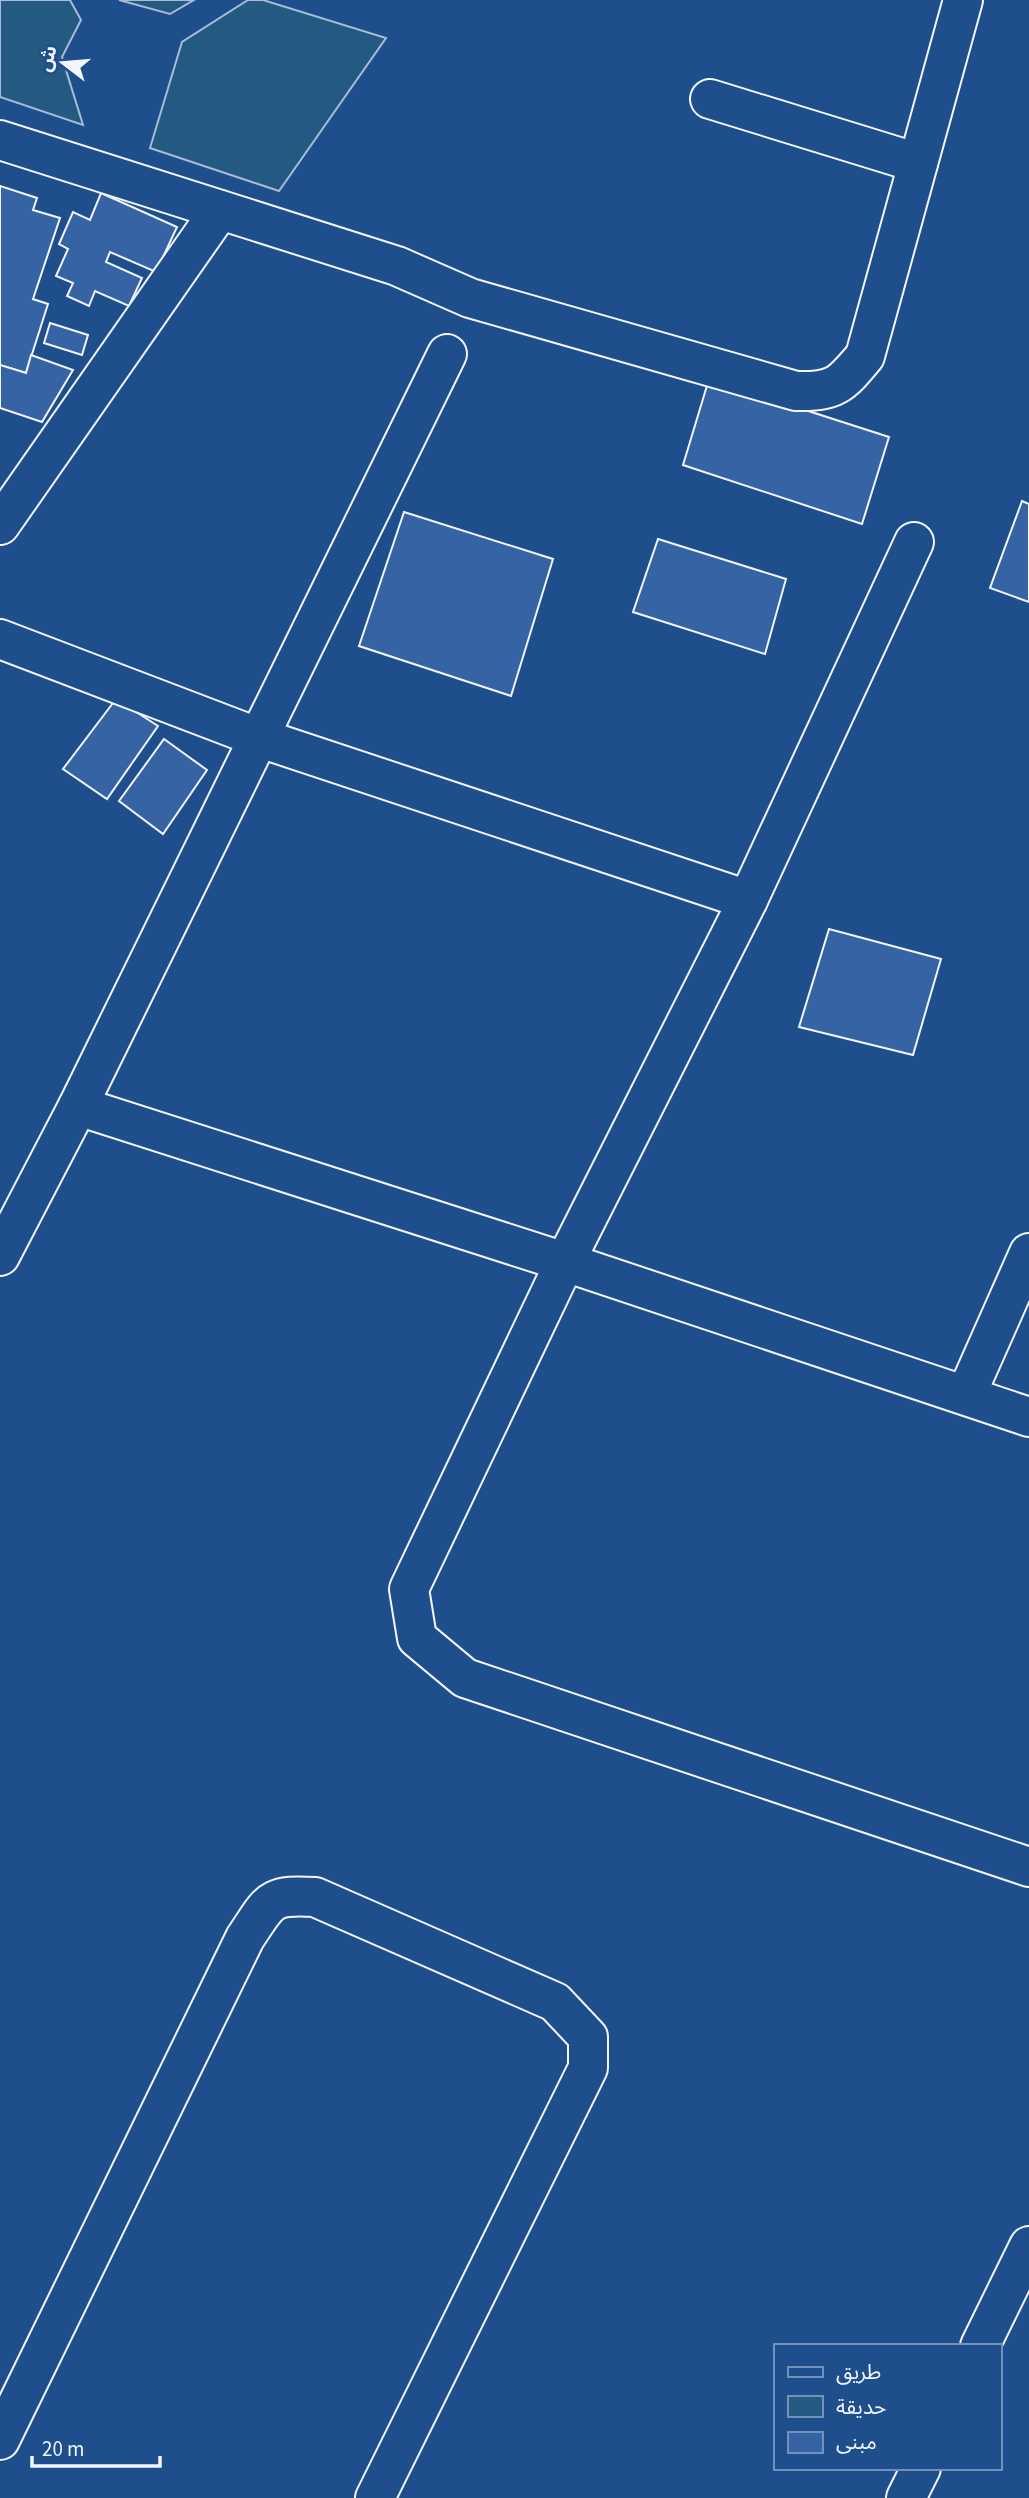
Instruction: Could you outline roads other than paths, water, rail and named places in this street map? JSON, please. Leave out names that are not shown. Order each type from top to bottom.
[{"type":"street","points":[[0,140],[397,266],[470,298],[796,391],[820,391],[845,380],[865,356],[963,0]]},
{"type":"street","points":[[710,99],[918,163]]},
{"type":"street","points":[[0,525],[220,210]]},
{"type":"street","points":[[0,1256],[78,1106],[447,354]]},
{"type":"street","points":[[914,541],[748,900],[565,1262],[409,1589],[417,1638],[465,1678],[1029,1867]]},
{"type":"street","points":[[0,639],[257,737],[748,900]]},
{"type":"street","points":[[78,1106],[565,1262],[1029,1416]]},
{"type":"street","points":[[966,1395],[1029,1253]]},
{"type":"street","points":[[0,2440],[245,1938],[270,1902],[288,1895],[315,1897],[555,2001],[588,2038],[587,2068],[375,2498]]},
{"type":"street","points":[[981,2344],[1029,2246]]},
{"type":"street","points":[[906,2498],[920,2470]]}]
